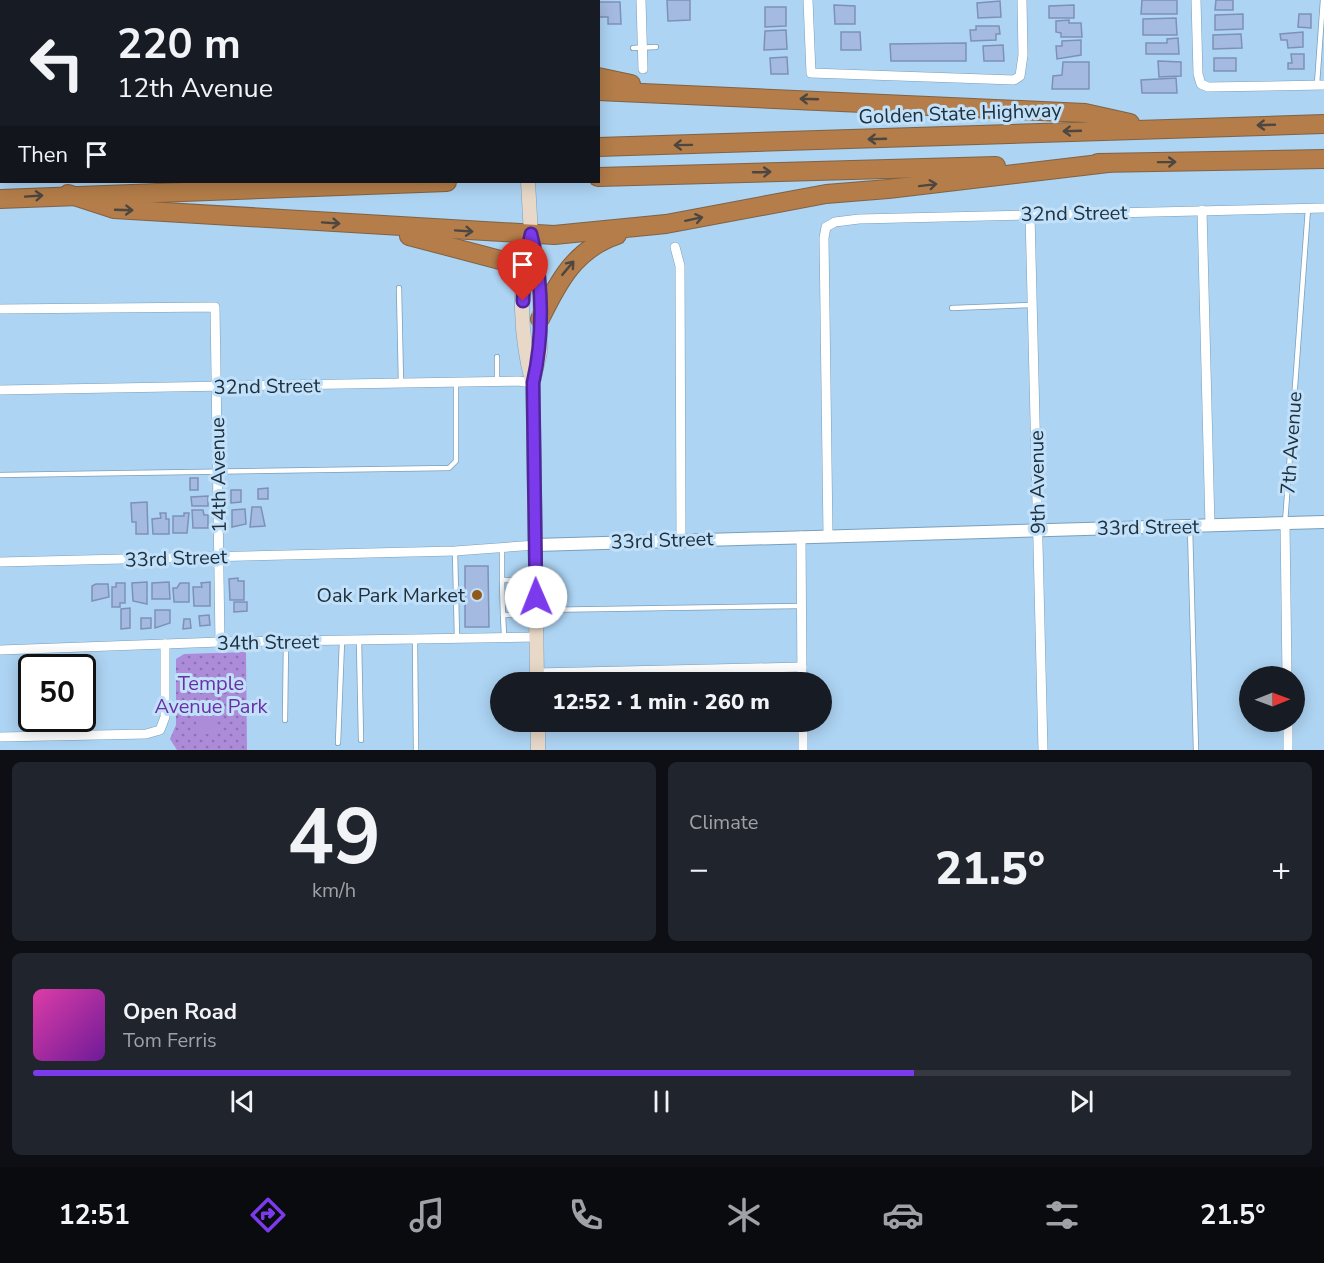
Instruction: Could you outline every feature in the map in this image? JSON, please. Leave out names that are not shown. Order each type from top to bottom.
[{"type":"highway","points":[[600,77],[623,81],[658,93]]},
{"type":"highway","points":[[600,92],[1085,113],[1152,128]]},
{"type":"highway","name":"Golden State Highway","points":[[600,147],[1324,124]]},
{"type":"highway","points":[[600,177],[1324,159]]},
{"type":"highway","points":[[540,319],[558,281],[579,256],[609,238],[636,229],[802,197],[1108,163]]},
{"type":"highway","points":[[0,199],[68,194],[415,183]]},
{"type":"highway","points":[[68,194],[114,209],[217,213],[363,225],[636,229]]},
{"type":"highway","points":[[363,225],[524,266]]},
{"type":"main road","points":[[528,183],[530,228],[539,266],[540,319],[540,352],[533,383],[537,672]]},
{"type":"main road","points":[[530,228],[524,266],[525,354],[533,383]]},
{"type":"main road","points":[[538,732],[538,750]]},
{"type":"street","points":[[641,0],[637,48],[643,69]]},
{"type":"street","points":[[808,0],[811,73],[1014,80],[1020,76],[1022,68],[1022,0]]},
{"type":"street","points":[[1196,0],[1198,74],[1201,84],[1208,87],[1320,85]]},
{"type":"street","name":"32nd Street","points":[[828,535],[824,238],[826,227],[835,222],[859,219],[1324,208]]},
{"type":"street","points":[[1202,210],[1210,526]]},
{"type":"street","name":"9th Avenue","points":[[1030,214],[1043,750]]},
{"type":"street","points":[[675,247],[680,266],[681,539]]},
{"type":"street","name":"14th Avenue","points":[[0,309],[215,307],[220,642]]},
{"type":"street","name":"32nd Street","points":[[0,390],[497,381],[533,383]]},
{"type":"street","name":"33rd Street","points":[[0,562],[455,551],[681,539],[1324,522]]},
{"type":"street","name":"7th Avenue","points":[[1285,523],[1287,666]]},
{"type":"street","points":[[801,536],[802,672]]},
{"type":"street","name":"34th Street","points":[[0,650],[220,642],[537,638]]},
{"type":"street","points":[[0,737],[146,734],[160,730],[165,717],[165,644]]},
{"type":"street","points":[[682,672],[802,667]]},
{"type":"street","points":[[803,732],[803,750]]},
{"type":"street","points":[[1288,732],[1288,750]]},
{"type":"lane","points":[[1320,85],[1323,0]]},
{"type":"lane","points":[[637,48],[656,47]]},
{"type":"lane","name":"7th Avenue","points":[[1285,523],[1308,209]]},
{"type":"lane","points":[[399,288],[401,383]]},
{"type":"lane","points":[[952,308],[1032,305]]},
{"type":"lane","points":[[497,357],[497,381]]},
{"type":"lane","points":[[0,475],[449,468],[454,465],[456,382]]},
{"type":"lane","points":[[1190,526],[1196,750]]},
{"type":"lane","points":[[502,548],[504,638]]},
{"type":"lane","points":[[455,551],[457,640]]},
{"type":"lane","points":[[502,580],[536,580]]},
{"type":"lane","points":[[503,615],[537,612],[802,606]]},
{"type":"lane","points":[[415,640],[416,750]]},
{"type":"lane","points":[[338,743],[342,641]]},
{"type":"lane","points":[[359,641],[361,740]]},
{"type":"lane","points":[[285,720],[286,642]]},
{"type":"green space","name":"Temple Avenue Park","points":[[246,652],[247,750],[177,750],[170,739],[176,725],[176,659],[184,654]]},
{"type":"green space","points":[[196,713],[215,713],[215,734],[196,734]]},
{"type":"building","points":[[667,0],[690,0],[690,20],[668,21]]},
{"type":"building","points":[[1142,0],[1177,0],[1177,14],[1141,14]]},
{"type":"building","points":[[1216,0],[1233,0],[1233,10],[1215,10]]},
{"type":"building","points":[[1000,1],[1001,17],[978,18],[977,3]]},
{"type":"building","points":[[600,2],[620,2],[621,24],[608,24],[608,17],[600,17]]},
{"type":"building","points":[[834,5],[855,6],[855,24],[835,24]]},
{"type":"building","points":[[1074,5],[1074,18],[1049,18],[1049,6]]},
{"type":"building","points":[[765,7],[786,7],[786,26],[765,27]]},
{"type":"building","points":[[1243,14],[1243,29],[1215,30],[1215,15]]},
{"type":"building","points":[[1299,14],[1311,14],[1311,28],[1298,27]]},
{"type":"building","points":[[1176,18],[1177,35],[1143,35],[1143,19]]},
{"type":"building","points":[[1069,20],[1069,23],[1081,23],[1082,37],[1061,37],[1061,33],[1056,32],[1056,21]]},
{"type":"building","points":[[976,26],[999,26],[1000,34],[996,34],[996,40],[971,41],[970,30],[976,30]]},
{"type":"building","points":[[786,30],[787,49],[764,50],[765,31]]},
{"type":"building","points":[[841,32],[860,32],[861,50],[841,50]]},
{"type":"building","points":[[1303,32],[1303,47],[1288,48],[1287,40],[1281,40],[1280,34]]},
{"type":"building","points":[[1241,34],[1242,48],[1213,49],[1213,35]]},
{"type":"building","points":[[1178,38],[1179,54],[1146,54],[1146,43],[1167,43],[1167,39]]},
{"type":"building","points":[[1081,40],[1081,55],[1057,59],[1056,46],[1062,46],[1062,41]]},
{"type":"building","points":[[966,43],[966,61],[891,61],[890,44]]},
{"type":"building","points":[[1003,45],[1004,61],[984,61],[983,46]]},
{"type":"building","points":[[1291,54],[1304,54],[1304,69],[1288,69],[1288,63],[1292,63]]},
{"type":"building","points":[[787,57],[788,74],[771,74],[770,58]]},
{"type":"building","points":[[1214,58],[1236,58],[1236,71],[1214,71]]},
{"type":"building","points":[[1158,61],[1181,62],[1181,76],[1159,77]]},
{"type":"building","points":[[1063,62],[1089,62],[1089,89],[1052,89],[1053,76],[1062,75]]},
{"type":"building","points":[[1176,78],[1177,93],[1142,93],[1141,80]]},
{"type":"building","points":[[190,478],[198,478],[198,490],[190,490]]},
{"type":"building","points":[[268,488],[268,499],[258,499],[258,489]]},
{"type":"building","points":[[231,490],[241,490],[241,502],[231,503]]},
{"type":"building","points":[[208,496],[208,506],[192,506],[191,497]]},
{"type":"building","points":[[147,502],[148,534],[136,534],[136,522],[132,522],[131,503]]},
{"type":"building","points":[[252,507],[261,507],[265,526],[250,527]]},
{"type":"building","points":[[245,509],[246,524],[232,527],[232,510]]},
{"type":"building","points":[[192,510],[203,510],[204,515],[208,515],[208,528],[193,528]]},
{"type":"building","points":[[160,513],[166,513],[166,519],[169,519],[169,534],[153,534],[152,519],[161,518]]},
{"type":"building","points":[[184,513],[189,513],[187,533],[173,533],[173,516],[184,516]]},
{"type":"building","points":[[465,566],[488,566],[489,627],[465,627]]},
{"type":"building","points":[[238,578],[238,581],[244,581],[244,600],[230,600],[229,579]]},
{"type":"building","points":[[147,582],[147,604],[133,601],[132,583]]},
{"type":"building","points":[[169,582],[170,599],[152,599],[152,583]]},
{"type":"building","points":[[210,582],[210,606],[194,606],[193,587],[202,587],[201,583]]},
{"type":"building","points":[[116,583],[125,583],[125,603],[120,603],[120,607],[112,607],[112,587],[116,587]]},
{"type":"building","points":[[180,583],[189,583],[189,602],[174,602],[173,588],[177,588]]},
{"type":"building","points":[[108,584],[109,597],[92,601],[92,586]]},
{"type":"building","points":[[234,602],[247,602],[247,611],[234,612]]},
{"type":"building","points":[[130,608],[130,628],[121,629],[121,609]]},
{"type":"building","points":[[155,610],[170,610],[170,623],[155,628]]},
{"type":"building","points":[[209,615],[210,625],[200,626],[199,616]]},
{"type":"building","points":[[141,618],[151,618],[151,628],[141,629]]},
{"type":"building","points":[[184,619],[190,619],[191,628],[183,629]]},
{"type":"place","name":"Oak Park Market","points":[[477,595]]},
{"type":"route","points":[[523,301],[524,266],[531,234],[539,266],[540,352],[533,383],[536,597]]}]
